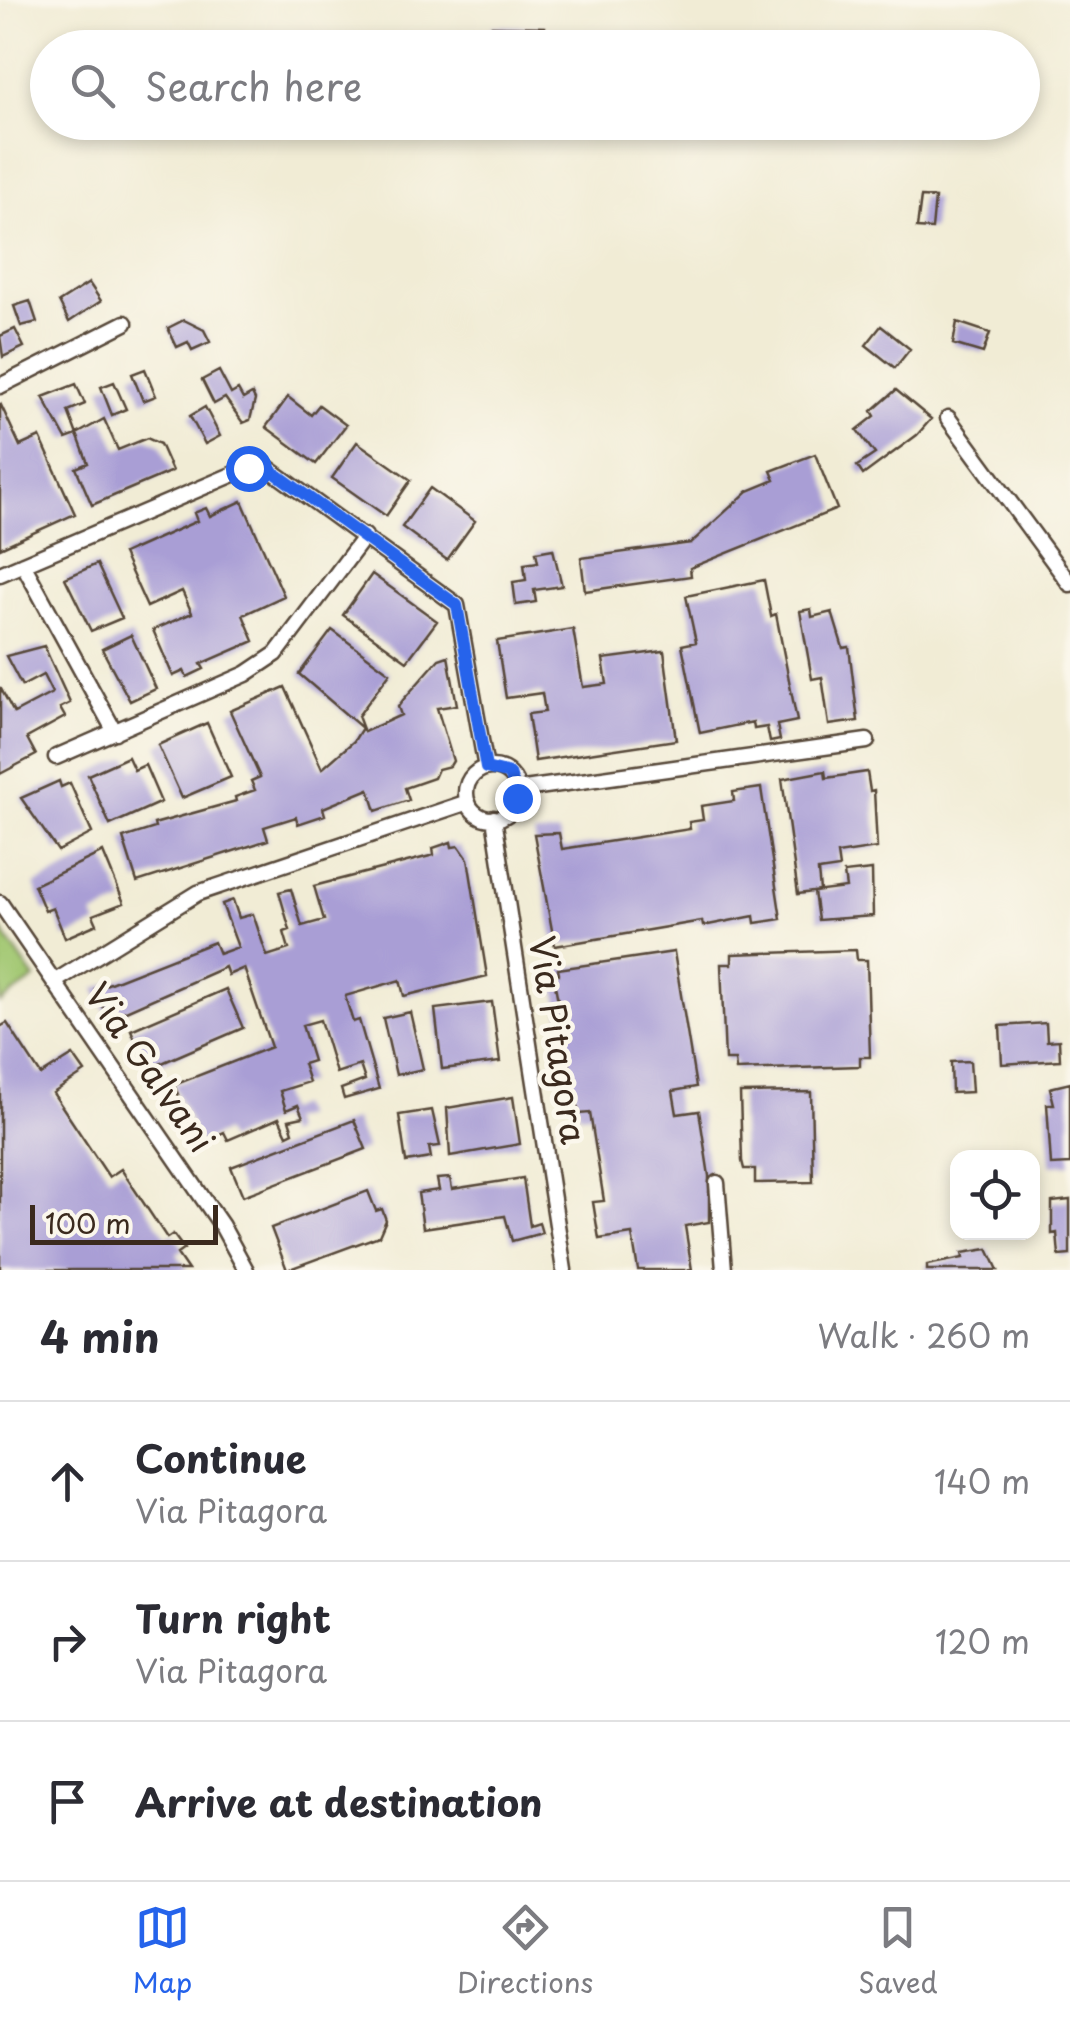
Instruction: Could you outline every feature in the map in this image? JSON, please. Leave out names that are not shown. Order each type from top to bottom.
[{"type":"street","points":[[0,386],[126,323]]},
{"type":"street","points":[[948,418],[1070,584]]},
{"type":"street","points":[[0,574],[264,465],[457,605],[486,768]]},
{"type":"street","points":[[56,757],[246,674],[276,654],[366,536]]},
{"type":"street","points":[[23,564],[115,732]]},
{"type":"street","points":[[517,790],[867,742]]},
{"type":"street","points":[[486,768],[510,774],[517,790],[514,806],[494,818],[478,814],[468,802],[471,777],[486,768]]},
{"type":"street","points":[[54,982],[198,893],[468,802]]},
{"type":"street","name":"Via Pitagora","points":[[494,818],[564,1270]]},
{"type":"street","name":"Via Galvani","points":[[0,903],[222,1226],[246,1270]]},
{"type":"street","points":[[716,1183],[724,1270]]},
{"type":"green space","points":[[0,928],[35,979],[0,1003]]},
{"type":"building","points":[[492,26],[545,27],[545,30],[492,30]]},
{"type":"building","points":[[921,197],[935,198],[932,229],[917,228]]},
{"type":"building","points":[[89,283],[101,301],[69,322],[59,302]]},
{"type":"building","points":[[30,301],[37,322],[21,326],[14,306]]},
{"type":"building","points":[[184,320],[204,330],[210,342],[192,350],[188,342],[177,347],[168,328]]},
{"type":"building","points":[[957,322],[990,333],[983,353],[953,344]]},
{"type":"building","points":[[881,326],[910,349],[895,368],[866,345]]},
{"type":"building","points":[[15,329],[24,347],[3,357],[0,336]]},
{"type":"building","points":[[145,369],[156,396],[143,401],[132,374]]},
{"type":"building","points":[[219,371],[231,394],[238,390],[243,399],[252,394],[255,400],[250,420],[243,423],[225,398],[214,404],[202,380]]},
{"type":"building","points":[[114,382],[126,409],[112,415],[101,387]]},
{"type":"building","points":[[76,384],[85,404],[68,411],[77,435],[66,439],[43,397]]},
{"type":"building","points":[[896,390],[931,419],[917,435],[863,475],[857,466],[875,454],[857,430],[875,416],[872,411]]},
{"type":"building","points":[[288,397],[311,415],[319,405],[346,425],[316,464],[266,427]]},
{"type":"building","points":[[0,403],[20,446],[40,437],[75,514],[0,548]]},
{"type":"building","points":[[205,407],[220,436],[205,444],[190,416]]},
{"type":"building","points":[[104,419],[118,450],[147,438],[160,444],[172,471],[92,505],[76,468],[88,463],[77,434]]},
{"type":"building","points":[[357,442],[411,480],[386,516],[332,478]]},
{"type":"building","points":[[815,454],[837,509],[690,568],[691,576],[585,591],[581,558],[691,543],[748,491],[775,480],[771,471]]},
{"type":"building","points":[[430,488],[475,521],[447,560],[402,527]]},
{"type":"building","points":[[242,501],[284,596],[243,615],[254,641],[201,664],[204,669],[187,677],[184,671],[173,676],[153,630],[192,613],[182,591],[147,607],[123,554],[197,521],[194,513],[206,508],[210,516]]},
{"type":"building","points":[[553,549],[562,586],[534,590],[536,602],[516,605],[513,582],[526,580],[524,564],[538,562],[536,552]]},
{"type":"building","points":[[97,564],[122,618],[91,631],[65,578]]},
{"type":"building","points":[[372,574],[437,621],[407,661],[343,615]]},
{"type":"building","points":[[764,580],[771,616],[776,614],[797,721],[777,725],[780,740],[770,742],[767,727],[754,729],[753,722],[700,733],[682,645],[696,642],[686,596]]},
{"type":"building","points":[[811,609],[812,617],[832,612],[843,648],[849,647],[858,721],[829,725],[822,677],[812,679],[800,611]]},
{"type":"building","points":[[573,629],[583,687],[607,684],[603,659],[664,651],[676,740],[535,761],[528,714],[545,712],[542,693],[506,698],[497,641]]},
{"type":"building","points":[[332,630],[390,673],[358,716],[364,732],[401,715],[398,707],[403,700],[439,659],[448,656],[457,705],[437,708],[453,761],[450,766],[438,769],[434,778],[405,788],[409,800],[376,811],[369,789],[323,808],[325,815],[298,824],[296,817],[264,827],[268,840],[137,882],[123,838],[155,828],[154,824],[236,801],[235,797],[255,790],[251,781],[260,777],[230,711],[285,687],[322,769],[354,741],[362,728],[299,674]]},
{"type":"building","points":[[131,635],[156,689],[130,701],[102,649]]},
{"type":"building","points":[[44,646],[70,703],[60,708],[65,717],[27,738],[36,755],[0,774],[0,687],[14,713],[52,693],[43,675],[22,686],[6,656]]},
{"type":"building","points":[[207,723],[231,777],[182,798],[158,745]]},
{"type":"building","points":[[128,757],[134,770],[145,765],[161,802],[110,825],[88,775]]},
{"type":"building","points":[[825,771],[826,778],[867,772],[870,791],[874,790],[877,848],[837,854],[839,868],[818,871],[820,891],[798,894],[782,779]]},
{"type":"building","points":[[59,781],[61,787],[70,783],[92,833],[58,851],[21,798]]},
{"type":"building","points":[[761,788],[781,919],[755,923],[754,916],[703,926],[702,921],[555,946],[534,834],[559,833],[562,849],[690,829],[689,822],[703,820],[701,806],[734,801],[733,792]]},
{"type":"building","points":[[451,842],[468,859],[487,976],[404,996],[400,980],[345,996],[353,1022],[359,1020],[379,1089],[344,1099],[341,1089],[365,1080],[360,1065],[336,1073],[320,1020],[302,1025],[313,1061],[303,1064],[309,1082],[280,1091],[286,1110],[298,1105],[303,1117],[289,1120],[293,1132],[287,1135],[279,1118],[228,1140],[224,1132],[199,1143],[174,1085],[271,1047],[244,968],[228,975],[225,967],[119,1014],[120,1019],[111,1023],[95,989],[214,942],[219,954],[238,947],[222,904],[233,900],[239,918],[253,914],[267,956],[289,949],[284,932],[290,930],[279,892],[291,889],[302,926],[324,920],[314,886],[434,855],[433,848]]},
{"type":"building","points":[[103,852],[124,903],[93,915],[97,924],[65,938],[53,908],[45,911],[34,885]]},
{"type":"building","points":[[872,870],[873,916],[818,920],[814,892],[846,888],[844,873]]},
{"type":"building","points":[[856,950],[857,960],[867,960],[870,1057],[860,1057],[860,1066],[736,1070],[735,1060],[725,1060],[721,964],[732,964],[732,954]]},
{"type":"building","points":[[674,952],[696,1087],[673,1091],[677,1114],[699,1111],[709,1176],[709,1222],[685,1226],[692,1270],[638,1270],[632,1234],[599,1239],[593,1202],[604,1201],[590,1113],[579,1114],[553,974],[559,974],[558,969]]},
{"type":"building","points":[[226,989],[243,1028],[148,1069],[131,1030]]},
{"type":"building","points":[[492,1002],[500,1062],[442,1069],[435,1009]]},
{"type":"building","points":[[410,1012],[423,1069],[396,1075],[383,1018]]},
{"type":"building","points":[[7,1023],[41,1075],[73,1055],[85,1072],[53,1093],[109,1177],[121,1169],[167,1238],[173,1234],[184,1249],[177,1254],[188,1270],[0,1270],[0,1027]]},
{"type":"building","points":[[1046,1023],[1047,1041],[1059,1040],[1060,1060],[1002,1064],[1000,1026]]},
{"type":"building","points":[[970,1061],[972,1092],[952,1093],[951,1062]]},
{"type":"building","points":[[1070,1083],[1070,1164],[1051,1165],[1047,1104],[1054,1104],[1050,1088]]},
{"type":"building","points":[[811,1092],[813,1182],[755,1183],[755,1169],[744,1169],[742,1161],[740,1093]]},
{"type":"building","points":[[513,1097],[520,1144],[450,1156],[447,1108]]},
{"type":"building","points":[[432,1110],[440,1146],[429,1147],[431,1158],[406,1162],[399,1115]]},
{"type":"building","points":[[354,1120],[366,1149],[243,1196],[231,1167]]},
{"type":"building","points":[[450,1178],[452,1189],[523,1178],[530,1226],[539,1223],[542,1233],[512,1241],[505,1216],[423,1228],[418,1193],[439,1190],[437,1179]]},
{"type":"building","points":[[368,1191],[376,1211],[382,1209],[386,1220],[379,1236],[287,1270],[271,1228]]},
{"type":"building","points":[[1070,1200],[1070,1255],[1059,1256],[1057,1233],[1052,1234],[1052,1202]]},
{"type":"building","points":[[988,1249],[998,1270],[927,1270],[927,1265]]},
{"type":"route","points":[[248,468],[264,465],[457,605],[486,768],[510,774],[517,798]]}]
